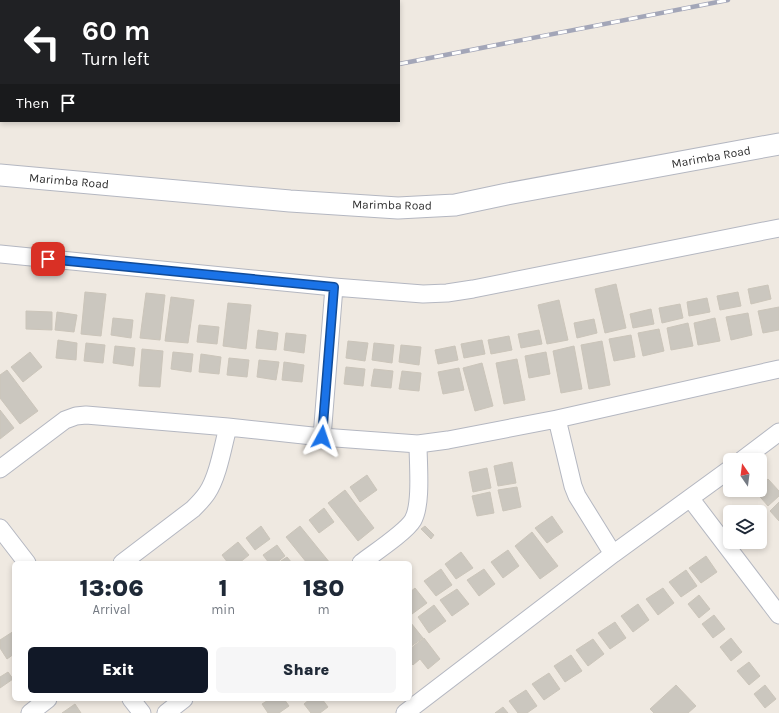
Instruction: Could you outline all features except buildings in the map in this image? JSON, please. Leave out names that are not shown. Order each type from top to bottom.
[{"type":"street","name":"Marimba Road","points":[[0,175],[290,201],[398,208],[455,205],[779,144]]},
{"type":"street","points":[[0,254],[334,287],[423,294],[447,293],[480,288],[779,228]]},
{"type":"street","points":[[322,437],[334,287]]},
{"type":"street","points":[[0,469],[54,427],[65,420],[76,416],[97,415],[322,437],[418,444],[448,440],[557,418],[779,369]]},
{"type":"street","points":[[557,418],[573,486],[577,496],[613,554]]},
{"type":"street","points":[[125,561],[202,501],[213,481],[228,427]]},
{"type":"street","points":[[751,453],[779,432]]},
{"type":"street","points":[[364,561],[406,529],[413,520],[417,511],[418,500],[418,444]]},
{"type":"street","points":[[405,713],[613,554],[723,474]]},
{"type":"street","points":[[690,498],[779,615]]},
{"type":"street","points":[[0,528],[25,561]]},
{"type":"street","points":[[30,713],[45,701]]},
{"type":"street","points":[[133,701],[142,713]]},
{"type":"street","points":[[166,713],[181,701]]},
{"type":"railway","points":[[400,64],[728,0]]},
{"type":"route","points":[[48,259],[334,287],[322,437]]}]
